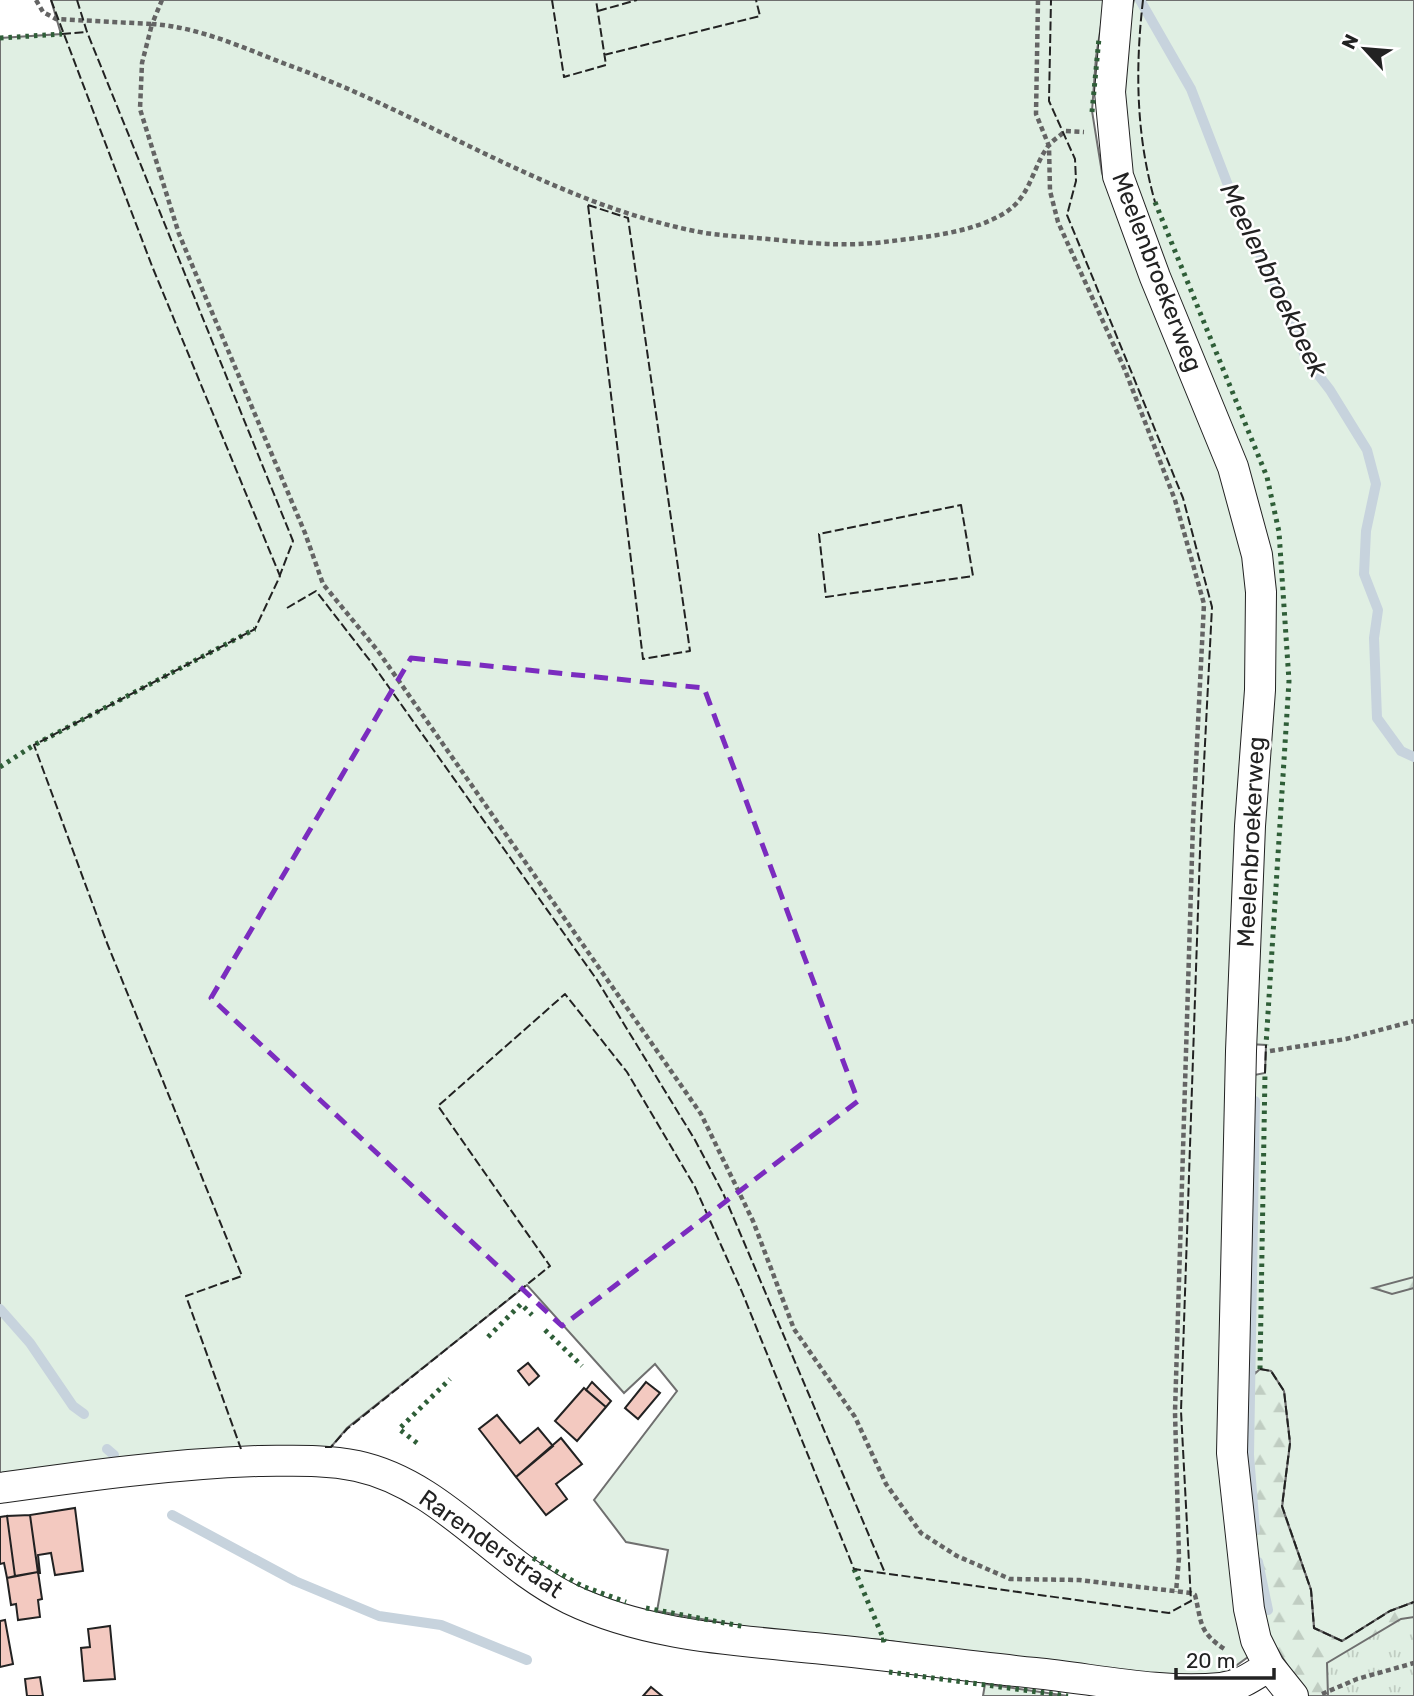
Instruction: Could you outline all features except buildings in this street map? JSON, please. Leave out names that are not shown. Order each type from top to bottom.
[{"type":"street","name":"Meelenbroekerweg","points":[[1118,0],[1110,92],[1118,176],[1150,266],[1233,467],[1257,555],[1261,592],[1261,655],[1250,826],[1241,1051],[1232,1453],[1249,1609],[1256,1640],[1269,1666],[1293,1696]]},
{"type":"street","name":"Rarenderstraat","points":[[0,1488],[104,1473],[221,1462],[322,1460],[360,1466],[423,1495],[535,1579],[570,1599],[604,1613],[691,1635],[1138,1685],[1219,1688],[1238,1685],[1269,1666]]},
{"type":"path","points":[[36,0],[43,12],[56,19],[168,25],[233,43],[341,84],[482,153],[571,192],[652,219],[705,233],[844,247],[924,237],[976,225],[1004,214],[1023,195],[1049,146],[1065,131]]},
{"type":"path","points":[[162,0],[152,24],[142,63],[140,109],[179,234],[305,533],[323,584],[378,651],[701,1114],[753,1221],[794,1329],[855,1417],[886,1484],[921,1533],[957,1556],[1010,1579],[1079,1580],[1191,1593]]},
{"type":"path","points":[[1038,0],[1036,114],[1049,146],[1050,191],[1058,222],[1125,370],[1170,487],[1204,604],[1193,823],[1175,1398],[1180,1558],[1176,1592]]},
{"type":"path","points":[[1241,1051],[1305,1048],[1414,1021]]},
{"type":"path","points":[[1319,1696],[1357,1679],[1414,1663]]},
{"type":"highlighted area","points":[[411,658],[704,688],[858,1101],[562,1326],[211,998]]},
{"type":"green space","points":[[51,0],[1105,0],[1096,57],[1092,111],[1102,173],[1117,215],[1212,436],[1252,573],[1242,822],[1248,1657],[1230,1670],[1213,1676],[1160,1676],[978,1656],[884,1640],[774,1632],[657,1611],[668,1550],[626,1542],[594,1500],[677,1391],[655,1364],[624,1393],[527,1285],[347,1428],[331,1447],[239,1449],[0,1475],[0,38],[61,34]]},
{"type":"green space","points":[[1134,0],[1414,0],[1414,1602],[1390,1611],[1342,1641],[1314,1628],[1311,1590],[1282,1506],[1290,1443],[1284,1392],[1255,1372],[1249,1379],[1249,1076],[1265,1073],[1266,1045],[1249,1044],[1273,591],[1139,210],[1122,138],[1127,29]]},
{"type":"green space","points":[[1414,1277],[1414,1288],[1392,1294],[1373,1288]]},
{"type":"green space","points":[[1260,1369],[1271,1371],[1284,1391],[1290,1443],[1282,1507],[1311,1590],[1314,1628],[1342,1641],[1390,1611],[1414,1602],[1414,1696],[1307,1696],[1263,1627],[1246,1455],[1249,1379]]},
{"type":"green space","points":[[1414,1617],[1414,1696],[1328,1696],[1327,1663],[1401,1619]]},
{"type":"green space","points":[[985,1684],[1068,1696],[983,1696]]},
{"type":"waterway","name":"Meelenbroekbeek","points":[[1140,0],[1191,89],[1236,206],[1288,310],[1306,359],[1330,390],[1367,450],[1376,484],[1366,531],[1364,574],[1378,610],[1374,638],[1377,718],[1401,751],[1414,757]]},
{"type":"waterway","points":[[1255,1101],[1249,1455],[1255,1530]]},
{"type":"waterway","points":[[0,1309],[30,1343],[73,1406],[84,1414]]},
{"type":"waterway","points":[[107,1449],[114,1455]]},
{"type":"waterway","points":[[172,1515],[295,1581],[379,1616],[441,1625],[527,1660]]},
{"type":"waterway","points":[[1258,1562],[1268,1610]]},
{"type":"hedge","points":[[0,38],[62,34]]},
{"type":"hedge","points":[[1092,112],[1099,38]]},
{"type":"hedge","points":[[1155,202],[1267,477],[1279,532],[1289,681],[1266,1045]]},
{"type":"hedge","points":[[0,767],[34,745],[255,629]]},
{"type":"hedge","points":[[1260,1369],[1265,1073]]},
{"type":"hedge","points":[[488,1337],[521,1304],[532,1315]]},
{"type":"hedge","points":[[545,1330],[582,1366]]},
{"type":"hedge","points":[[417,1443],[399,1429],[450,1379]]},
{"type":"hedge","points":[[533,1558],[582,1586],[626,1602]]},
{"type":"hedge","points":[[854,1569],[884,1640],[877,1640]]},
{"type":"hedge","points":[[646,1608],[746,1627]]},
{"type":"hedge","points":[[889,1672],[1068,1696]]},
{"type":"fence","points":[[51,0],[152,266],[280,576],[255,629],[34,745],[107,943],[242,1276],[186,1296],[241,1449]]},
{"type":"fence","points":[[77,0],[87,32],[293,541],[280,575]]},
{"type":"fence","points":[[552,0],[564,77],[606,65],[596,0]]},
{"type":"fence","points":[[598,11],[637,0]]},
{"type":"fence","points":[[604,55],[760,16],[756,0]]},
{"type":"fence","points":[[325,1447],[331,1447],[347,1429],[550,1266],[438,1106],[565,994],[627,1072],[695,1187],[742,1292],[854,1569],[1169,1613],[1191,1601],[1181,1411],[1201,822],[1212,607],[1183,498],[1067,215],[1076,181],[1075,159],[1049,101],[1051,0]]},
{"type":"fence","points":[[1143,0],[1139,102],[1144,152],[1155,202]]},
{"type":"fence","points":[[62,34],[87,32]]},
{"type":"fence","points":[[588,205],[628,218],[690,651],[643,659],[588,205]]},
{"type":"fence","points":[[961,505],[973,576],[826,597],[819,534],[961,505]]},
{"type":"fence","points":[[287,608],[316,591],[371,662],[597,980],[695,1140],[723,1193],[885,1573]]},
{"type":"fence","points":[[1265,1073],[1266,1045]]},
{"type":"fence","points":[[1260,1369],[1271,1371],[1284,1391],[1290,1443],[1282,1506],[1311,1590],[1314,1628],[1342,1641],[1390,1611],[1414,1602]]}]
